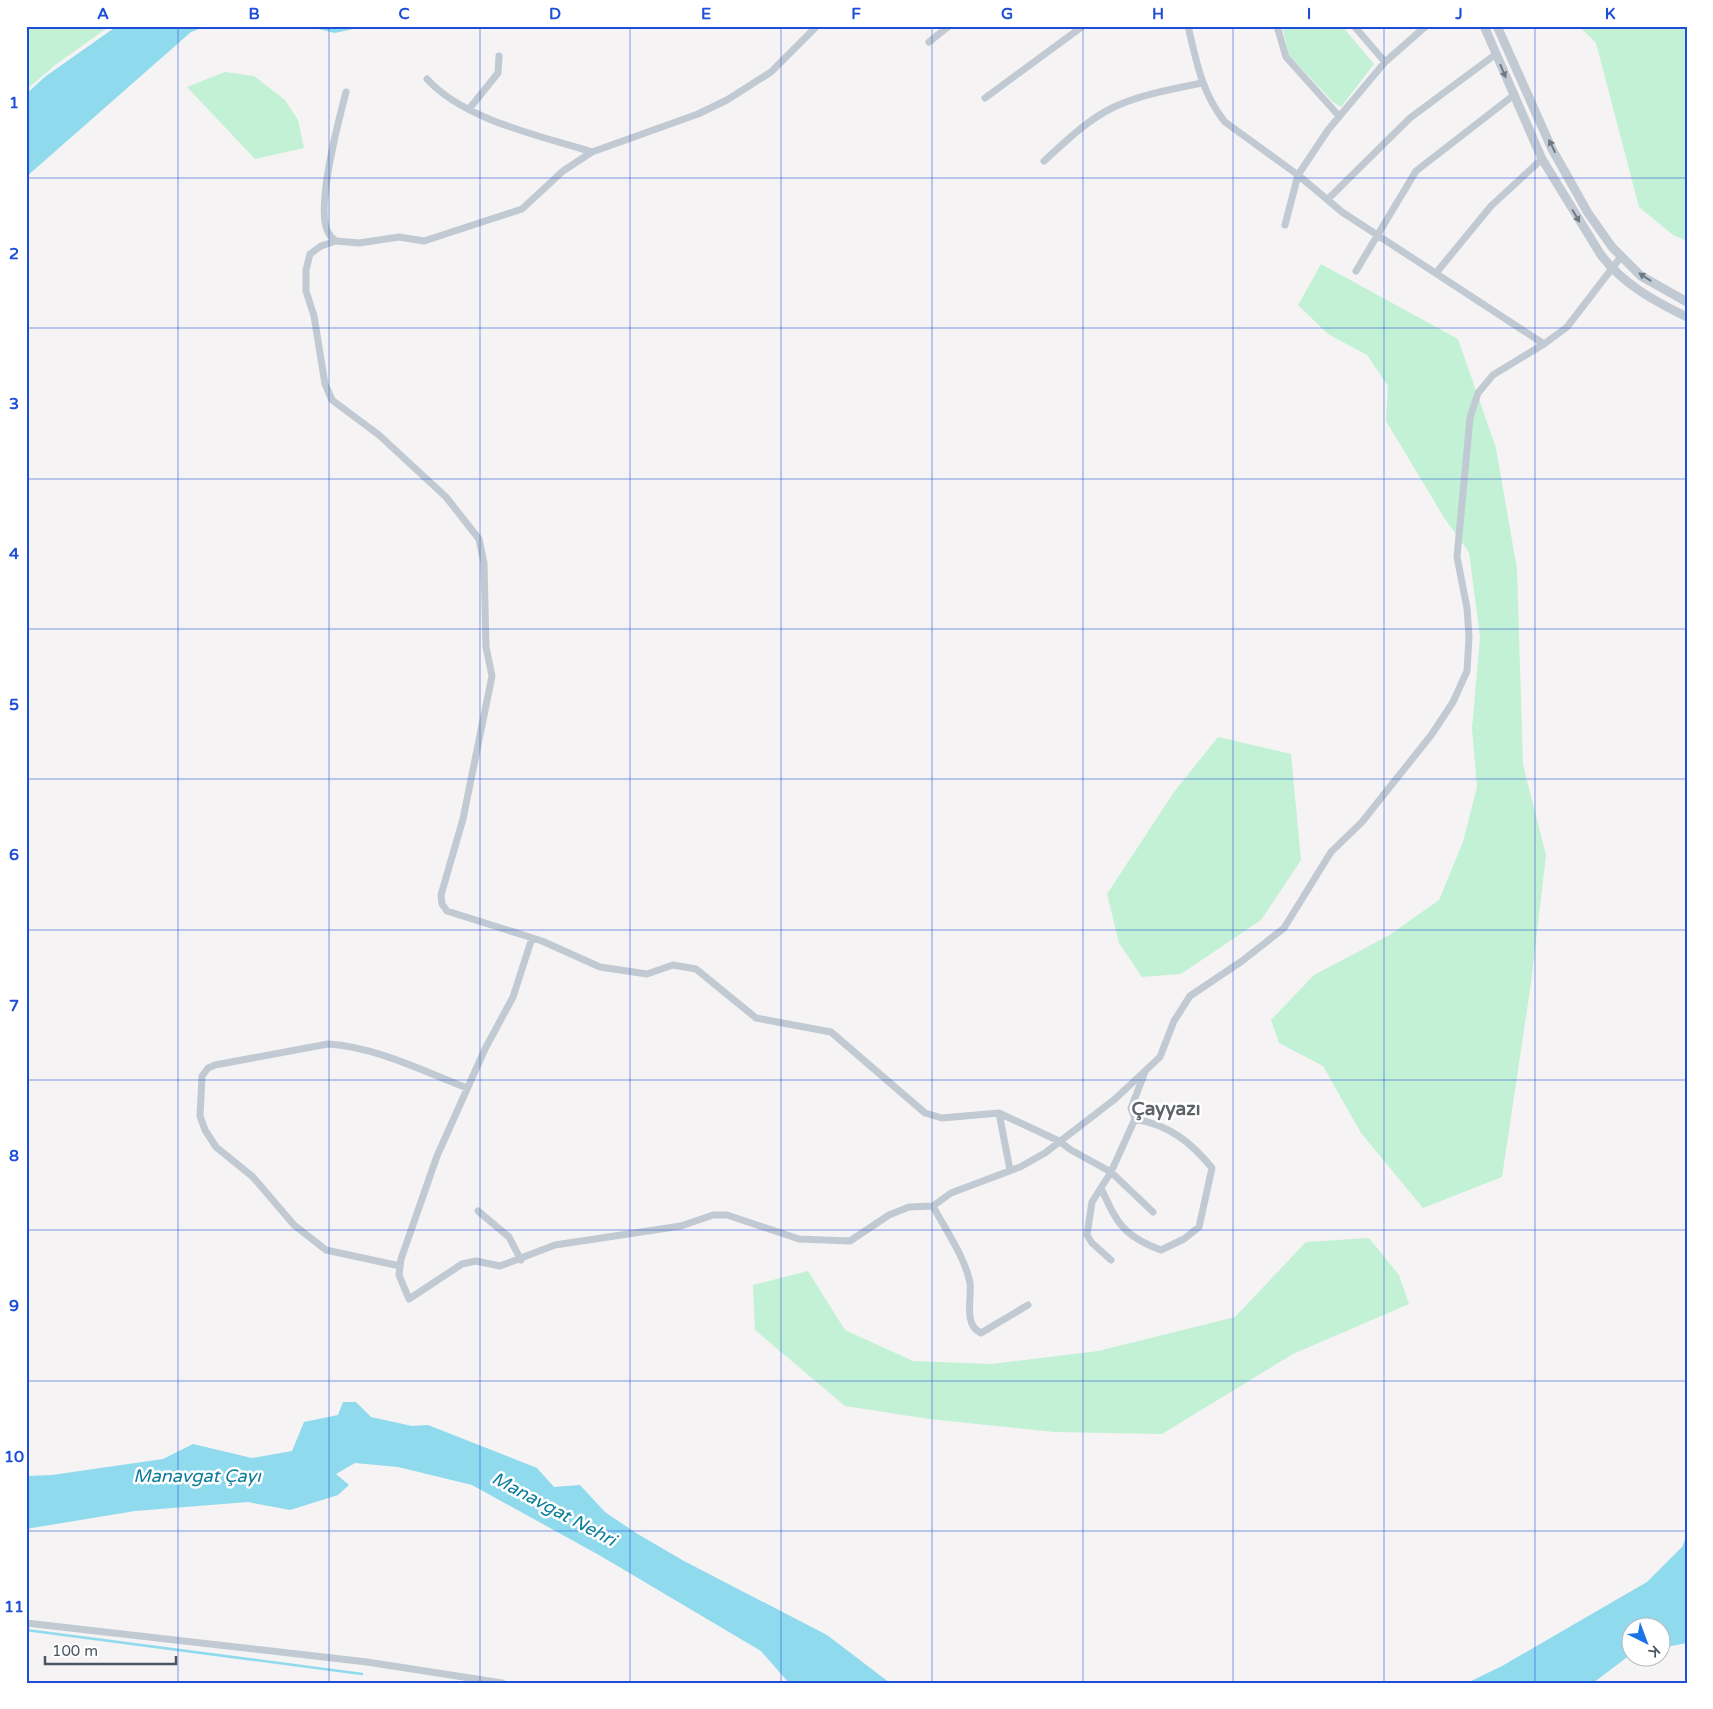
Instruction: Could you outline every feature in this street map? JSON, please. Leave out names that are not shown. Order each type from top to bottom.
[{"type":"street","points":[[817,26],[771,72],[727,100],[698,114],[592,152],[563,171],[522,209],[424,241],[399,237],[359,243],[336,242],[321,246],[310,254],[306,270],[306,290],[314,316],[325,384],[332,400],[380,435],[446,497],[479,538],[484,563],[486,647],[492,676],[463,819],[441,895],[442,904],[447,910],[532,938],[600,967],[646,974],[673,965],[696,969],[756,1018],[831,1032],[925,1113],[942,1118],[999,1113],[1059,1141],[1071,1150],[1112,1172],[1153,1212]]},
{"type":"street","points":[[929,42],[949,26]]},
{"type":"street","points":[[985,98],[1083,26]]},
{"type":"street","points":[[1188,26],[1202,83],[1216,111],[1225,122],[1298,175],[1342,212],[1544,344]]},
{"type":"street","points":[[1277,26],[1286,57],[1339,116]]},
{"type":"street","points":[[1354,26],[1386,62]]},
{"type":"street","points":[[1285,226],[1298,175],[1339,116],[1386,62],[1426,26]]},
{"type":"street","points":[[1484,26],[1542,159],[1581,224],[1612,269],[1630,286],[1687,317]]},
{"type":"street","points":[[1497,26],[1560,163],[1588,213],[1620,258],[1641,276],[1687,302]]},
{"type":"street","points":[[1328,199],[1410,118],[1496,54]]},
{"type":"street","points":[[469,109],[498,73],[499,56]]},
{"type":"street","points":[[427,79],[436,89],[469,109],[520,129],[592,152]]},
{"type":"street","points":[[1044,161],[1089,122],[1112,108],[1158,92],[1202,83]]},
{"type":"street","points":[[336,242],[327,231],[325,202],[336,130],[346,92]]},
{"type":"street","points":[[1356,271],[1416,171],[1514,95]]},
{"type":"street","points":[[1436,273],[1491,206],[1542,159]]},
{"type":"street","points":[[532,938],[514,997],[467,1088],[437,1156],[400,1266],[399,1275],[409,1299],[462,1264],[476,1260],[500,1266],[521,1260],[555,1245],[681,1226],[713,1214],[727,1215],[799,1239],[850,1241],[889,1214],[909,1207],[933,1206],[952,1193],[1010,1170],[1045,1152],[1115,1099],[1160,1057],[1174,1021],[1190,996],[1242,961],[1284,928],[1331,852],[1362,822],[1432,734],[1453,702],[1467,671],[1469,637],[1467,608],[1457,557],[1470,418],[1478,393],[1493,375],[1544,344],[1567,327],[1620,258]]},
{"type":"street","points":[[400,1266],[326,1250],[294,1225],[253,1177],[216,1147],[205,1130],[200,1116],[202,1076],[208,1068],[215,1064],[328,1044],[346,1045],[390,1058],[467,1088]]},
{"type":"street","points":[[1111,1260],[1092,1243],[1087,1235],[1092,1202],[1112,1172],[1135,1119],[1131,1108],[1146,1069]]},
{"type":"street","points":[[999,1113],[1010,1170]]},
{"type":"street","points":[[1101,1188],[1112,1213],[1126,1233],[1147,1245],[1161,1250],[1184,1239],[1199,1227],[1212,1168],[1195,1147],[1183,1138],[1135,1119]]},
{"type":"street","points":[[933,1206],[955,1246],[970,1283],[970,1311],[972,1324],[976,1331],[981,1333],[992,1328],[1028,1304]]},
{"type":"street","points":[[478,1211],[509,1237],[521,1260]]},
{"type":"street","points":[[26,1623],[367,1662],[502,1683]]},
{"type":"green space","points":[[26,26],[110,26],[55,65],[26,90]]},
{"type":"green space","points":[[1282,26],[1342,26],[1374,64],[1341,107],[1333,102],[1289,55]]},
{"type":"green space","points":[[1579,26],[1687,26],[1687,241],[1673,235],[1639,207],[1596,43]]},
{"type":"green space","points":[[225,72],[254,76],[285,100],[298,120],[304,148],[255,159],[187,87]]},
{"type":"green space","points":[[1321,264],[1458,339],[1496,448],[1517,569],[1523,765],[1546,855],[1531,983],[1502,1177],[1423,1208],[1361,1133],[1323,1066],[1279,1043],[1271,1020],[1314,975],[1388,936],[1439,900],[1463,842],[1477,787],[1472,728],[1480,637],[1469,552],[1445,519],[1386,421],[1388,386],[1367,355],[1328,334],[1298,305]]},
{"type":"green space","points":[[1218,737],[1291,754],[1301,860],[1261,920],[1181,974],[1142,977],[1119,943],[1107,894],[1174,792]]},
{"type":"green space","points":[[1369,1238],[1399,1275],[1409,1304],[1293,1354],[1162,1434],[1055,1432],[929,1419],[845,1406],[755,1330],[753,1285],[808,1271],[845,1330],[913,1361],[991,1364],[1098,1351],[1235,1317],[1306,1242]]},
{"type":"water","points":[[117,26],[207,26],[191,32],[26,177],[26,94],[46,76]]},
{"type":"water","points":[[306,26],[366,26],[335,33]]},
{"type":"water","name":"Manavgat Çayı","points":[[343,1402],[356,1402],[371,1417],[412,1426],[428,1425],[537,1468],[554,1487],[580,1485],[605,1512],[636,1533],[684,1561],[827,1635],[890,1683],[789,1683],[761,1651],[599,1555],[472,1485],[398,1467],[355,1463],[336,1474],[349,1485],[338,1495],[290,1510],[248,1502],[135,1511],[26,1529],[26,1476],[52,1475],[163,1459],[193,1444],[252,1458],[292,1451],[304,1422],[338,1415]]},
{"type":"water","points":[[1687,1534],[1687,1643],[1670,1646],[1670,1616],[1620,1616],[1620,1663],[1593,1683],[1467,1683],[1502,1666],[1647,1582],[1682,1547]]},
{"type":"waterway","points":[[26,1630],[362,1674]]},
{"type":"waterway","points":[[412,1682],[418,1683]]},
{"type":"district","name":"Çayyazı","points":[[1166,1109]]},
{"type":"water label","name":"Manavgat Nehri","points":[[554,1509]]}]
